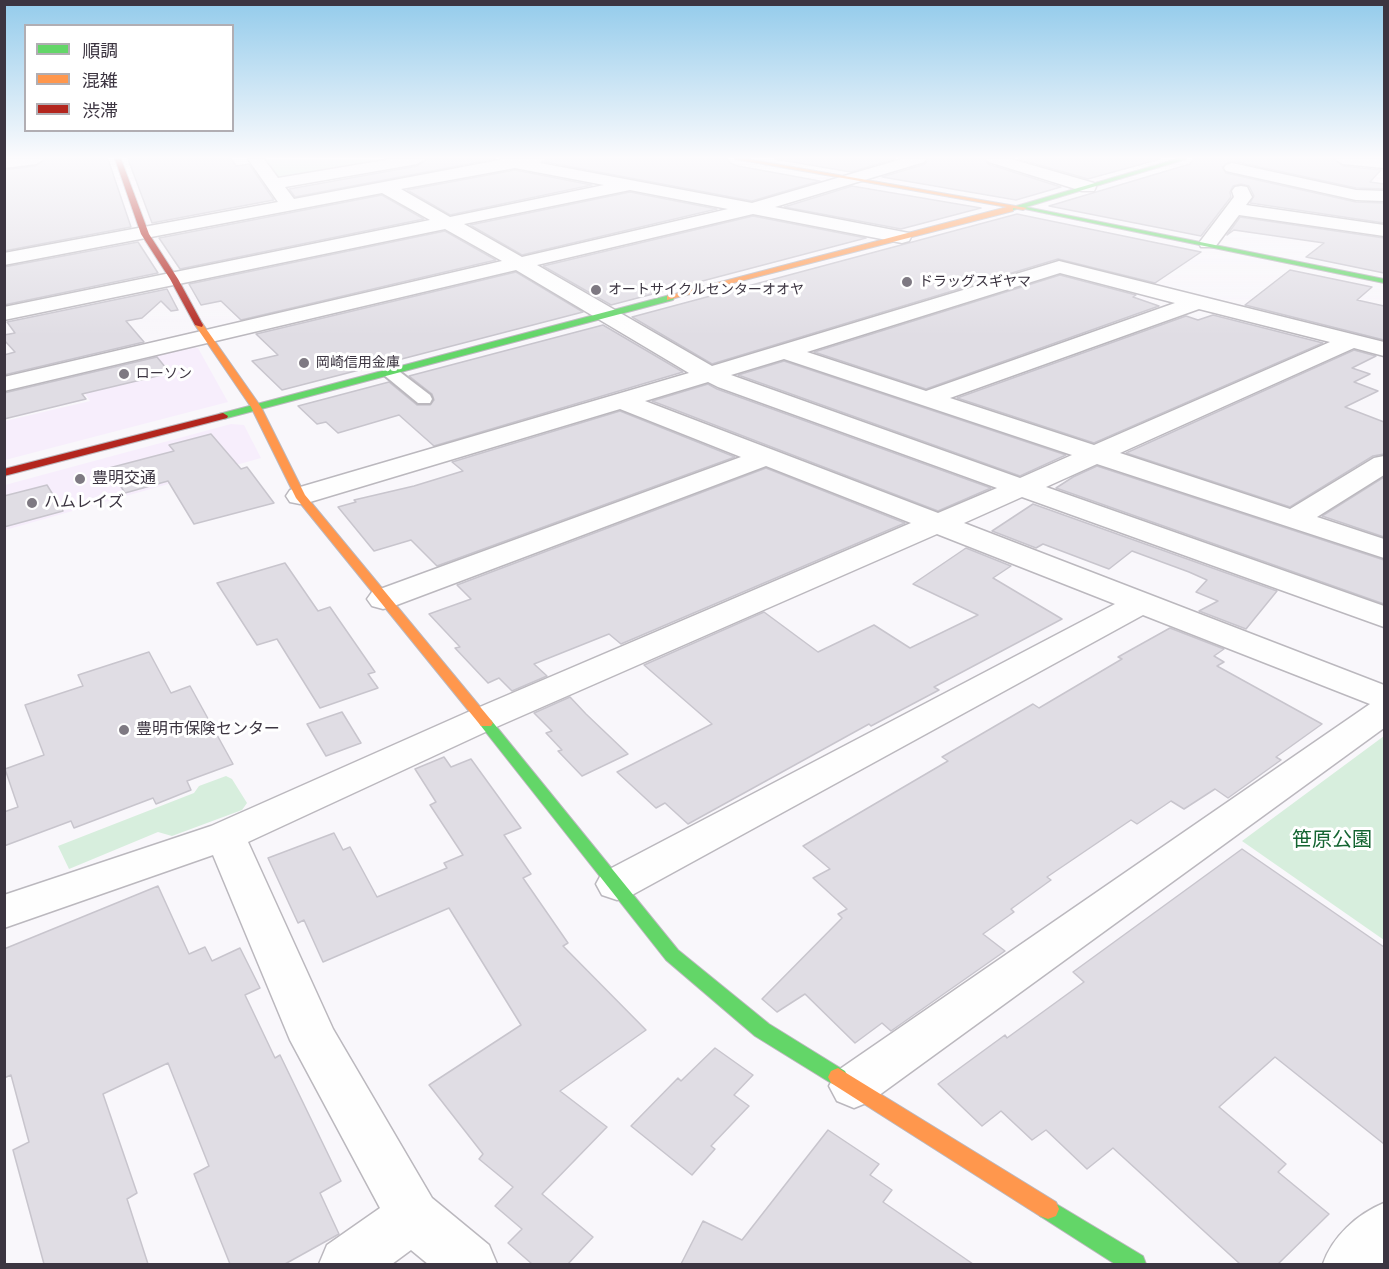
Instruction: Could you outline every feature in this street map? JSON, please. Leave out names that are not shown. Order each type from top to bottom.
[{"type":"street","points":[[140,218],[146,234],[206,338],[256,407],[300,496],[672,954],[762,1030],[1135,1264]]},
{"type":"street","points":[[4,259],[227,218]]},
{"type":"street","points":[[438,218],[521,264],[605,316],[726,382],[1384,617]]},
{"type":"street","points":[[4,314],[469,218]]},
{"type":"street","points":[[4,384],[711,218]]},
{"type":"street","points":[[806,218],[902,237]]},
{"type":"street","points":[[4,473],[974,218]]},
{"type":"street","points":[[1077,218],[1384,280]]},
{"type":"street","points":[[1208,243],[1228,218]]},
{"type":"street","points":[[1297,218],[1384,231]]},
{"type":"street","points":[[1360,218],[1362,228]]},
{"type":"street","points":[[300,496],[784,352],[1059,267],[1384,349]]},
{"type":"street","points":[[928,398],[1197,302]]},
{"type":"street","points":[[4,912],[225,836],[482,720],[1022,488],[1352,341]]},
{"type":"street","points":[[784,352],[1098,453],[1384,549]]},
{"type":"street","points":[[620,400],[1384,697]]},
{"type":"street","points":[[383,599],[765,457]]},
{"type":"street","points":[[1294,519],[1384,464]]},
{"type":"street","points":[[617,884],[1140,603]]},
{"type":"street","points":[[854,1086],[1384,711]]},
{"type":"street","points":[[225,836],[314,1040],[413,1216],[469,1264]]},
{"type":"street","points":[[346,1264],[413,1216]]},
{"type":"street","points":[[1351,1264],[1384,1229]]},
{"type":"lane","points":[[390,372],[424,399]]},
{"type":"shaded area","points":[[188,346],[198,348],[228,402],[5,460],[5,421],[90,401],[71,373]]},
{"type":"shaded area","points":[[231,424],[244,425],[261,458],[5,530],[5,485]]},
{"type":"green space","name":"笹原公園","points":[[1384,736],[1384,940],[1242,841]]},
{"type":"green space","points":[[226,776],[232,779],[247,803],[242,810],[172,836],[158,832],[69,869],[58,846],[194,793],[199,786]]},
{"type":"building","points":[[4,218],[128,218],[131,227],[4,251]]},
{"type":"building","points":[[150,218],[177,218],[152,223]]},
{"type":"building","points":[[262,218],[424,219],[180,269],[159,238]]},
{"type":"building","points":[[503,218],[678,218],[522,255],[470,225]]},
{"type":"building","points":[[744,218],[764,218],[866,238],[611,305],[543,266]]},
{"type":"building","points":[[844,218],[942,218],[901,229]]},
{"type":"building","points":[[1001,218],[1037,218],[1201,252],[1155,283],[1058,259],[712,364],[632,317]]},
{"type":"building","points":[[1111,218],[1215,218],[1201,236]]},
{"type":"building","points":[[1239,218],[1248,218],[1384,238],[1384,273],[1306,257],[1324,243],[1234,230],[1227,235]]},
{"type":"building","points":[[1352,218],[1384,218],[1384,223]]},
{"type":"building","points":[[445,231],[496,260],[241,320],[221,301],[201,305],[189,284]]},
{"type":"building","points":[[138,242],[158,273],[4,305],[4,267]]},
{"type":"building","points":[[1290,270],[1372,287],[1357,300],[1384,306],[1384,340],[1245,305]]},
{"type":"building","points":[[516,272],[583,312],[282,390],[252,361],[278,355],[256,334]]},
{"type":"building","points":[[1060,275],[1136,295],[1133,297],[1159,306],[926,389],[814,352]]},
{"type":"building","points":[[167,289],[178,310],[171,311],[161,301],[142,318],[126,321],[144,342],[4,375],[4,355],[15,352],[4,340],[4,335],[15,333],[7,322]]},
{"type":"building","points":[[1213,315],[1323,343],[1094,443],[957,398],[1186,316],[1198,320]]},
{"type":"building","points":[[603,325],[683,372],[434,446],[399,415],[338,433],[326,422],[317,424],[298,406],[389,382],[417,405],[430,405],[434,400],[432,394],[409,376]]},
{"type":"building","points":[[1354,350],[1376,356],[1352,368],[1370,374],[1354,382],[1378,391],[1345,407],[1384,422],[1384,454],[1373,456],[1290,507],[1126,453]]},
{"type":"building","points":[[157,357],[170,373],[82,394],[86,399],[4,419],[4,393]]},
{"type":"building","points":[[784,361],[1066,455],[1020,476],[738,375]]},
{"type":"building","points":[[708,384],[991,488],[938,511],[652,401]]},
{"type":"building","points":[[620,411],[735,457],[437,566],[411,540],[374,551],[338,507],[356,502],[354,500],[414,486],[463,471],[452,462]]},
{"type":"building","points":[[211,434],[241,469],[247,467],[274,503],[194,524],[168,481],[125,493],[109,468],[174,451],[169,445]]},
{"type":"building","points":[[1097,466],[1384,560],[1384,604],[1056,488]]},
{"type":"building","points":[[766,468],[905,523],[621,644],[609,634],[534,664],[547,676],[512,691],[499,678],[488,683],[455,648],[460,647],[429,614],[471,599],[457,585]]},
{"type":"building","points":[[1384,477],[1384,537],[1322,516]]},
{"type":"building","name":"ハムレイズ","points":[[47,485],[63,511],[4,527],[4,496]]},
{"type":"building","points":[[1033,504],[1277,591],[1246,629],[1199,611],[1218,601],[1196,592],[1207,580],[1189,572],[1132,551],[1109,569],[1043,544],[1036,548],[992,531]]},
{"type":"building","points":[[966,548],[1011,566],[993,578],[1062,619],[934,687],[939,690],[871,726],[869,724],[688,824],[665,803],[656,808],[617,772],[712,724],[644,665],[764,612],[818,652],[874,625],[910,648],[978,615],[913,584]]},
{"type":"building","points":[[285,563],[318,611],[330,607],[375,672],[368,674],[378,688],[320,708],[277,639],[257,645],[217,583]]},
{"type":"building","points":[[1170,628],[1224,649],[1214,656],[1224,662],[1217,666],[1322,724],[1276,757],[1281,760],[1228,798],[1215,789],[1184,809],[1171,801],[1137,824],[1131,820],[1047,877],[1051,880],[1011,909],[1014,912],[983,934],[1005,951],[891,1031],[882,1023],[855,1043],[805,994],[777,1012],[762,999],[842,918],[838,914],[847,909],[813,878],[830,869],[803,846],[948,761],[942,757],[1033,704],[1039,708],[1122,659],[1118,657]]},
{"type":"building","name":"豊明市保険センター","points":[[149,652],[171,693],[190,686],[233,764],[187,781],[191,790],[156,804],[153,798],[74,828],[71,821],[4,846],[4,812],[18,807],[5,769],[44,755],[25,705],[83,686],[78,675]]},
{"type":"building","points":[[570,697],[628,754],[582,776],[558,751],[562,750],[546,733],[552,731],[534,713]]},
{"type":"building","points":[[342,712],[361,743],[326,756],[307,724]]},
{"type":"building","points":[[444,757],[451,767],[471,759],[521,828],[504,835],[531,874],[523,878],[568,943],[563,946],[646,1030],[560,1091],[607,1127],[542,1194],[593,1237],[568,1264],[532,1264],[508,1243],[522,1229],[495,1206],[513,1187],[479,1159],[483,1154],[429,1085],[521,1025],[449,908],[323,962],[304,920],[298,923],[268,858],[334,833],[343,850],[350,847],[377,897],[447,868],[444,863],[463,855],[430,805],[436,802],[415,769]]},
{"type":"building","points":[[1242,849],[1384,947],[1384,1144],[1275,1057],[1219,1107],[1286,1164],[1278,1172],[1329,1214],[1278,1264],[1240,1264],[1113,1148],[1087,1169],[1046,1130],[1032,1140],[1001,1111],[982,1126],[938,1084],[1005,1035],[1007,1038],[1084,982],[1073,972]]},
{"type":"building","points":[[158,886],[189,954],[205,947],[212,961],[240,948],[260,988],[245,995],[275,1058],[280,1055],[341,1181],[320,1193],[339,1234],[285,1264],[230,1264],[194,1174],[209,1166],[168,1063],[103,1094],[137,1193],[127,1199],[148,1264],[44,1264],[13,1150],[29,1142],[11,1075],[4,1078],[4,949]]},
{"type":"building","points":[[715,1048],[753,1075],[734,1095],[749,1106],[711,1146],[715,1149],[692,1175],[631,1126],[678,1078],[681,1081]]},
{"type":"building","points":[[828,1130],[879,1164],[870,1175],[892,1190],[883,1202],[973,1264],[681,1264],[703,1221],[742,1240]]},
{"type":"traffic: fast","points":[[1074,218],[1384,281]]},
{"type":"traffic: fast","points":[[223,416],[670,298]]},
{"type":"traffic: fast","points":[[486,723],[672,955],[762,1030],[838,1077]]},
{"type":"traffic: fast","points":[[1048,1209],[1135,1264]]},
{"type":"traffic: slow","points":[[670,298],[975,218]]},
{"type":"traffic: slow","points":[[199,325],[256,407],[300,496],[486,723]]},
{"type":"traffic: slow","points":[[838,1077],[1048,1209]]},
{"type":"traffic: jam","points":[[139,218],[145,234],[174,279],[199,325]]},
{"type":"traffic: jam","points":[[4,473],[223,416]]},
{"type":"place","name":"ドラッグスギヤマ","points":[[907,282]]},
{"type":"place","name":"オートサイクルセンターオオヤ","points":[[596,290]]},
{"type":"place","name":"岡崎信用金庫","points":[[304,363]]},
{"type":"place","name":"ローソン","points":[[124,374]]},
{"type":"place","name":"豊明交通","points":[[80,479]]},
{"type":"place","name":"ハムレイズ","points":[[32,503]]},
{"type":"place","name":"豊明市保険センター","points":[[124,730]]}]
